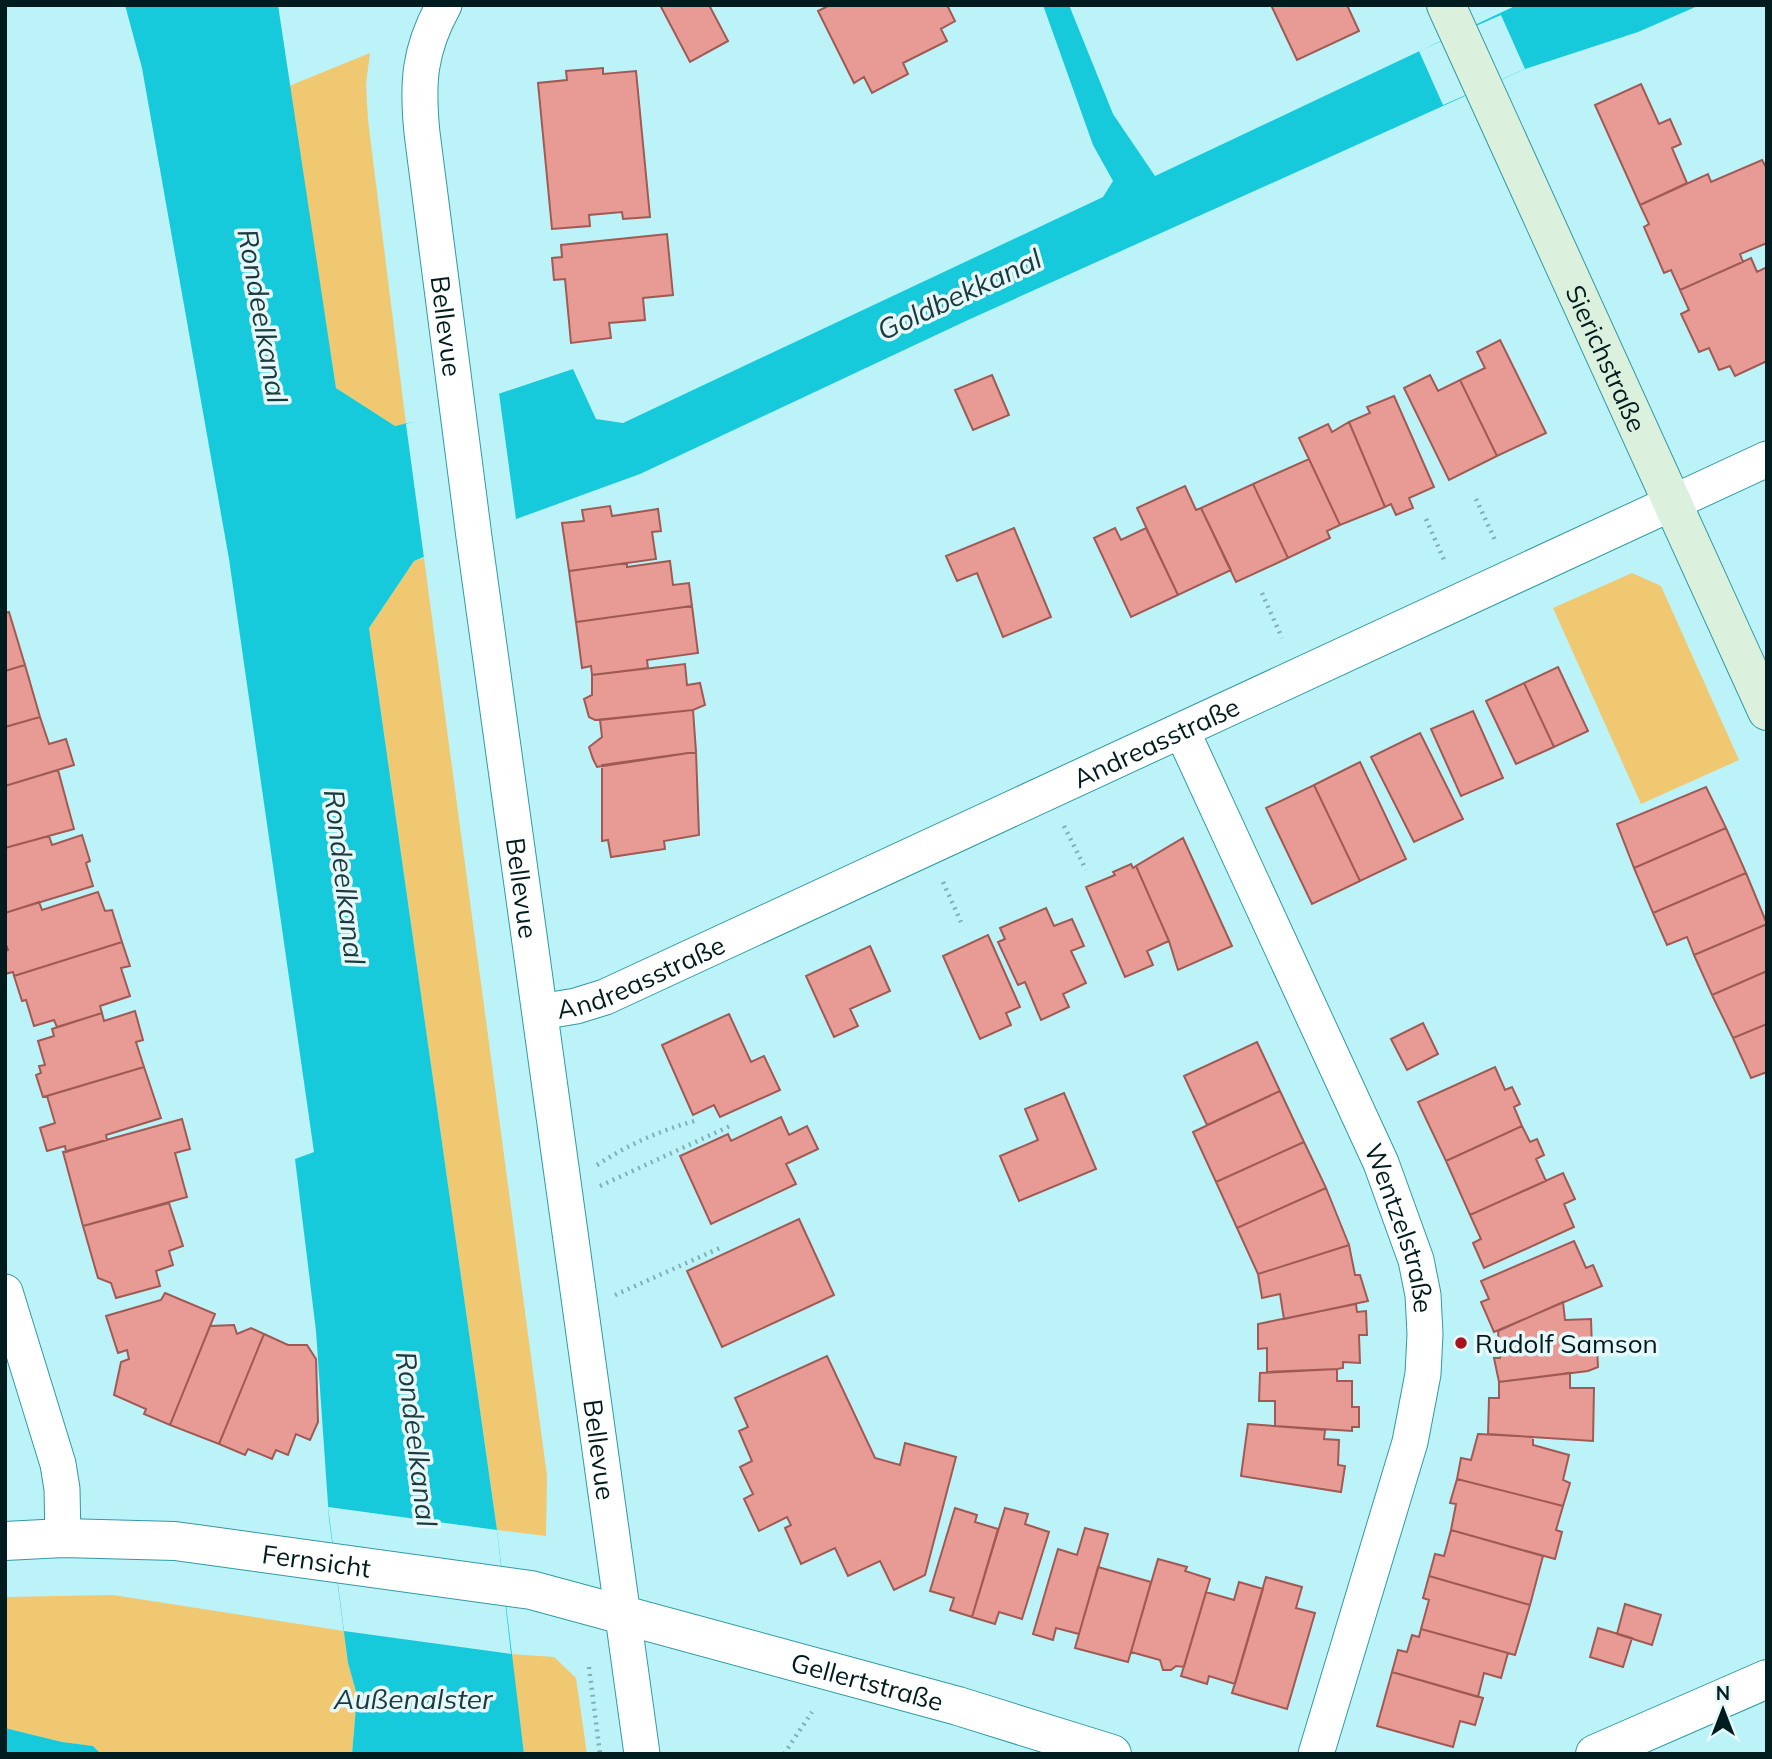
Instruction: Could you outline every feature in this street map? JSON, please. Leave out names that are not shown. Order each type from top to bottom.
[{"type":"main road","name":"Sierichstraße","points":[[1452,20],[1767,711]]},
{"type":"street","name":"Bellevue","points":[[439,14],[427,39],[420,68],[419,104],[474,537],[642,1754]]},
{"type":"street","name":"Andreasstraße","points":[[540,1012],[576,1006],[605,997],[1767,459]]},
{"type":"street","name":"Wentzelstraße","points":[[1182,731],[1381,1163],[1416,1260],[1423,1295],[1423,1374],[1410,1442],[1316,1754]]},
{"type":"street","points":[[5,1292],[58,1464],[62,1489],[63,1538]]},
{"type":"street","name":"Fernsicht","points":[[5,1541],[63,1538],[175,1541],[503,1586],[562,1597],[623,1615]]},
{"type":"street","name":"Gellertstraße","points":[[623,1615],[958,1706],[1112,1754]]},
{"type":"street","points":[[1595,1754],[1767,1679]]},
{"type":"path","points":[[1476,499],[1495,540]]},
{"type":"path","points":[[1426,519],[1445,562]]},
{"type":"path","points":[[1262,593],[1282,638]]},
{"type":"path","points":[[1064,825],[1086,870]]},
{"type":"path","points":[[943,882],[961,922]]},
{"type":"path","points":[[596,1166],[620,1150],[664,1129],[698,1120]]},
{"type":"path","points":[[599,1186],[730,1126]]},
{"type":"path","points":[[614,1296],[720,1248]]},
{"type":"path","points":[[589,1667],[600,1754]]},
{"type":"path","points":[[784,1754],[813,1712]]},
{"type":"shaded area","points":[[370,53],[366,84],[368,120],[406,424],[395,426],[336,388],[289,86]]},
{"type":"shaded area","points":[[424,558],[547,1476],[546,1536],[497,1530],[369,628],[414,561]]},
{"type":"shaded area","points":[[1632,573],[1661,586],[1739,760],[1641,804],[1553,608]]},
{"type":"shaded area","points":[[113,1595],[344,1631],[348,1663],[357,1695],[352,1754],[101,1754],[93,1746],[62,1742],[5,1728],[5,1597]]},
{"type":"shaded area","points":[[511,1654],[554,1657],[576,1678],[587,1754],[524,1754]]},
{"type":"water","points":[[125,5],[278,5],[336,388],[395,426],[573,369],[596,419],[623,423],[1103,197],[1113,181],[1093,145],[1043,5],[1069,5],[1113,114],[1155,176],[1517,5],[1700,5],[1638,32],[1525,69],[968,320],[640,474],[508,522],[414,561],[369,628],[497,1530],[524,1754],[352,1754],[357,1695],[348,1663],[329,1519],[316,1331],[295,1159],[314,1152],[229,559],[142,68]]},
{"type":"water","points":[[5,1728],[62,1742],[93,1746],[101,1754],[5,1754]]},
{"type":"pier","points":[[1501,15],[1525,69],[1443,105],[1419,51]]},
{"type":"pier","points":[[499,393],[516,519],[424,558],[406,424]]},
{"type":"pier","points":[[328,1507],[497,1530],[511,1654],[344,1631]]},
{"type":"building","points":[[660,5],[709,5],[728,41],[690,62]]},
{"type":"building","points":[[830,5],[947,5],[955,21],[941,29],[947,41],[903,63],[908,74],[872,93],[864,77],[854,83],[818,11]]},
{"type":"building","points":[[1271,5],[1347,5],[1359,31],[1297,60]]},
{"type":"building","points":[[603,68],[603,74],[636,71],[650,217],[623,219],[622,212],[589,215],[590,226],[552,229],[538,83],[567,80],[566,71]]},
{"type":"building","points":[[1641,84],[1659,124],[1670,119],[1681,144],[1672,148],[1687,183],[1640,205],[1595,105]]},
{"type":"building","points":[[1762,160],[1767,169],[1767,243],[1740,254],[1743,262],[1680,290],[1671,270],[1664,273],[1644,227],[1649,224],[1640,205],[1708,174],[1711,182]]},
{"type":"building","points":[[667,234],[673,295],[643,298],[645,320],[609,323],[611,338],[571,343],[565,279],[554,280],[552,258],[562,257],[561,245]]},
{"type":"building","points":[[1751,258],[1757,272],[1767,267],[1767,361],[1735,376],[1730,366],[1719,370],[1709,348],[1699,352],[1681,314],[1689,310],[1680,290]]},
{"type":"building","points":[[1500,340],[1546,433],[1497,456],[1460,380],[1485,368],[1477,352]]},
{"type":"building","points":[[992,375],[1009,415],[973,430],[955,390]]},
{"type":"building","points":[[1430,375],[1438,391],[1460,380],[1497,456],[1449,480],[1404,388]]},
{"type":"building","points":[[1394,396],[1434,487],[1409,498],[1413,508],[1396,515],[1391,504],[1385,507],[1349,422],[1370,413],[1367,407]]},
{"type":"building","points":[[1349,422],[1385,507],[1340,525],[1299,438],[1328,424],[1332,432]]},
{"type":"building","points":[[1309,459],[1340,525],[1327,531],[1330,538],[1288,558],[1253,484]]},
{"type":"building","points":[[1253,484],[1288,558],[1236,582],[1201,508]]},
{"type":"building","points":[[1185,486],[1196,510],[1201,508],[1231,570],[1178,595],[1137,508]]},
{"type":"building","points":[[610,506],[612,516],[658,509],[661,531],[652,532],[656,559],[569,571],[562,523],[584,521],[582,510]]},
{"type":"building","points":[[1014,528],[1051,617],[1003,637],[977,573],[957,581],[946,556]]},
{"type":"building","points":[[1115,528],[1121,540],[1146,528],[1178,595],[1131,617],[1094,538]]},
{"type":"building","points":[[670,561],[673,585],[689,583],[692,606],[576,622],[569,571],[627,563],[627,567]]},
{"type":"building","points":[[692,606],[698,653],[647,660],[648,668],[592,675],[591,666],[582,668],[576,622]]},
{"type":"building","points":[[9,612],[25,665],[5,671],[5,613]]},
{"type":"building","points":[[685,664],[687,685],[700,683],[705,705],[693,710],[595,720],[589,717],[584,699],[592,695],[592,675]]},
{"type":"building","points":[[25,665],[40,717],[5,727],[5,671]]},
{"type":"building","points":[[1558,667],[1588,731],[1554,747],[1524,683]]},
{"type":"building","points":[[1524,683],[1554,747],[1516,764],[1486,701]]},
{"type":"building","points":[[693,710],[696,752],[597,767],[589,747],[602,737],[600,720]]},
{"type":"building","points":[[1473,711],[1503,778],[1461,796],[1431,729]]},
{"type":"building","points":[[40,717],[49,744],[66,739],[74,765],[5,786],[5,727]]},
{"type":"building","points":[[1420,733],[1463,819],[1414,842],[1371,757]]},
{"type":"building","points":[[696,752],[699,835],[664,841],[665,849],[611,857],[608,840],[602,841],[602,765]]},
{"type":"building","points":[[1360,762],[1406,859],[1360,881],[1314,785]]},
{"type":"building","points":[[58,770],[74,829],[5,848],[5,786]]},
{"type":"building","points":[[1314,785],[1360,881],[1312,904],[1266,808]]},
{"type":"building","points":[[1706,787],[1726,828],[1634,868],[1617,824]]},
{"type":"building","points":[[1726,828],[1746,873],[1653,913],[1634,868]]},
{"type":"building","points":[[82,835],[90,861],[86,863],[93,886],[5,913],[5,848],[49,836],[52,845]]},
{"type":"building","points":[[1183,838],[1232,946],[1178,970],[1169,941],[1136,866]]},
{"type":"building","points":[[1131,864],[1133,868],[1136,866],[1169,941],[1147,951],[1153,965],[1125,977],[1086,887],[1115,875],[1113,872]]},
{"type":"building","points":[[1746,873],[1767,924],[1694,955],[1687,937],[1667,945],[1653,913]]},
{"type":"building","points":[[98,892],[105,911],[112,910],[122,942],[14,976],[13,972],[5,974],[5,951],[8,950],[5,942],[5,913],[39,902],[42,910]]},
{"type":"building","points":[[1046,908],[1054,926],[1072,919],[1084,946],[1071,951],[1086,983],[1063,994],[1069,1007],[1041,1020],[1025,982],[1018,985],[998,942],[1005,939],[1000,928]]},
{"type":"building","points":[[1767,924],[1767,971],[1712,995],[1694,955]]},
{"type":"building","points":[[988,935],[1020,1007],[1006,1013],[1011,1025],[980,1039],[943,956]]},
{"type":"building","points":[[122,942],[130,966],[121,968],[130,996],[100,1006],[102,1013],[57,1027],[54,1020],[34,1026],[26,1000],[22,1001],[14,976]]},
{"type":"building","points":[[870,946],[890,991],[850,1009],[858,1026],[834,1037],[806,976]]},
{"type":"building","points":[[1767,971],[1767,1024],[1733,1038],[1712,995]]},
{"type":"building","points":[[135,1011],[143,1040],[136,1042],[144,1067],[43,1097],[36,1075],[41,1073],[39,1066],[45,1065],[38,1041],[54,1036],[52,1029],[102,1013],[104,1021]]},
{"type":"building","points":[[729,1014],[751,1062],[764,1056],[780,1090],[720,1117],[714,1105],[693,1115],[662,1045]]},
{"type":"building","points":[[1423,1023],[1438,1054],[1407,1070],[1391,1039]]},
{"type":"building","points":[[1767,1024],[1767,1072],[1751,1078],[1733,1038]]},
{"type":"building","points":[[1257,1042],[1280,1091],[1207,1125],[1184,1076]]},
{"type":"building","points":[[144,1067],[161,1118],[106,1135],[107,1140],[66,1152],[65,1146],[47,1151],[40,1128],[55,1123],[47,1096]]},
{"type":"building","points":[[1495,1067],[1505,1090],[1512,1087],[1520,1104],[1514,1107],[1522,1126],[1446,1161],[1418,1102]]},
{"type":"building","points":[[1280,1091],[1304,1142],[1216,1182],[1193,1132]]},
{"type":"building","points":[[1064,1093],[1096,1169],[1019,1201],[1000,1156],[1038,1140],[1025,1109]]},
{"type":"building","points":[[781,1117],[789,1135],[807,1126],[818,1149],[786,1164],[796,1184],[711,1224],[680,1156],[728,1134],[731,1141]]},
{"type":"building","points":[[182,1119],[190,1149],[175,1153],[187,1197],[83,1226],[63,1152]]},
{"type":"building","points":[[1522,1126],[1530,1142],[1537,1139],[1544,1155],[1536,1159],[1546,1181],[1470,1215],[1446,1161]]},
{"type":"building","points":[[1304,1142],[1326,1188],[1237,1228],[1216,1182]]},
{"type":"building","points":[[1563,1173],[1575,1199],[1564,1204],[1574,1227],[1484,1268],[1473,1243],[1481,1239],[1470,1215]]},
{"type":"building","points":[[1326,1188],[1349,1245],[1258,1274],[1237,1228]]},
{"type":"building","points":[[169,1203],[183,1246],[169,1251],[173,1265],[156,1271],[160,1286],[116,1298],[111,1283],[98,1278],[83,1226]]},
{"type":"building","points":[[799,1219],[834,1295],[722,1347],[687,1271]]},
{"type":"building","points":[[1574,1241],[1586,1268],[1593,1265],[1602,1286],[1494,1332],[1481,1302],[1489,1299],[1481,1281]]},
{"type":"building","points":[[1349,1245],[1355,1275],[1360,1275],[1368,1301],[1284,1319],[1280,1294],[1262,1298],[1258,1274]]},
{"type":"building","points":[[165,1293],[215,1314],[170,1425],[144,1414],[146,1409],[114,1395],[121,1362],[129,1359],[127,1350],[118,1353],[106,1316],[161,1300]]},
{"type":"building","points":[[1563,1302],[1565,1320],[1591,1319],[1592,1348],[1597,1348],[1598,1367],[1588,1371],[1499,1382],[1494,1358],[1500,1358],[1498,1331]]},
{"type":"building","points":[[1356,1304],[1357,1312],[1366,1311],[1367,1335],[1359,1335],[1360,1363],[1343,1362],[1343,1368],[1337,1369],[1267,1372],[1267,1348],[1258,1349],[1258,1324]]},
{"type":"building","points":[[234,1325],[237,1334],[251,1328],[264,1334],[219,1444],[170,1425],[210,1326]]},
{"type":"building","points":[[264,1334],[288,1345],[307,1345],[316,1359],[318,1422],[310,1440],[296,1434],[288,1455],[276,1450],[272,1459],[248,1449],[245,1455],[219,1444]]},
{"type":"building","points":[[827,1356],[875,1458],[900,1465],[905,1443],[956,1457],[925,1575],[894,1590],[880,1561],[848,1576],[835,1548],[801,1564],[785,1528],[791,1525],[787,1517],[759,1531],[744,1499],[753,1494],[740,1467],[752,1461],[739,1431],[748,1427],[735,1398]]},
{"type":"building","points":[[1337,1369],[1337,1381],[1352,1381],[1352,1407],[1359,1407],[1359,1427],[1352,1427],[1352,1431],[1275,1426],[1275,1401],[1259,1401],[1260,1373]]},
{"type":"building","points":[[1570,1373],[1570,1388],[1594,1388],[1593,1441],[1488,1434],[1489,1398],[1499,1398],[1499,1382]]},
{"type":"building","points":[[1248,1424],[1325,1430],[1324,1439],[1339,1440],[1338,1465],[1345,1466],[1341,1492],[1241,1476]]},
{"type":"building","points":[[1478,1434],[1533,1437],[1533,1445],[1569,1455],[1563,1480],[1570,1483],[1563,1506],[1457,1479],[1461,1458],[1471,1460]]},
{"type":"building","points":[[1457,1479],[1563,1506],[1556,1530],[1562,1532],[1555,1559],[1451,1530],[1456,1504],[1450,1503]]},
{"type":"building","points":[[955,1508],[977,1515],[975,1522],[998,1529],[972,1617],[950,1610],[954,1598],[930,1591]]},
{"type":"building","points":[[1005,1508],[1028,1514],[1025,1524],[1049,1532],[1022,1619],[999,1612],[995,1624],[972,1617]]},
{"type":"building","points":[[1085,1528],[1108,1534],[1079,1634],[1056,1628],[1053,1640],[1033,1634],[1058,1549],[1077,1555]]},
{"type":"building","points":[[1451,1530],[1543,1556],[1530,1605],[1429,1576],[1435,1554],[1444,1556]]},
{"type":"building","points":[[1158,1559],[1187,1567],[1185,1571],[1210,1579],[1184,1667],[1176,1666],[1171,1670],[1163,1670],[1160,1660],[1131,1652]]},
{"type":"building","points":[[1098,1567],[1151,1582],[1128,1662],[1075,1648]]},
{"type":"building","points":[[1429,1576],[1530,1605],[1515,1655],[1421,1629],[1429,1600],[1423,1598]]},
{"type":"building","points":[[1266,1577],[1302,1587],[1296,1608],[1315,1613],[1287,1709],[1232,1693]]},
{"type":"building","points":[[1239,1582],[1263,1589],[1235,1684],[1209,1676],[1207,1684],[1181,1676],[1206,1592],[1234,1600]]},
{"type":"building","points":[[1625,1604],[1661,1615],[1652,1645],[1617,1634]]},
{"type":"building","points":[[1598,1628],[1632,1638],[1623,1667],[1590,1657]]},
{"type":"building","points":[[1421,1629],[1508,1653],[1501,1678],[1484,1673],[1478,1697],[1392,1672],[1398,1650],[1407,1652],[1412,1635],[1419,1637]]},
{"type":"building","points":[[1392,1672],[1483,1698],[1475,1725],[1460,1721],[1453,1747],[1377,1726]]},
{"type":"place","name":"Rudolf Samson","points":[[1461,1343]]},
{"type":"water label","name":"Goldbekkanal","points":[[959,294]]},
{"type":"water label","name":"Rondeelkanal","points":[[263,316]]},
{"type":"water label","name":"Rondeelkanal","points":[[345,877]]},
{"type":"water label","name":"Rondeelkanal","points":[[417,1439]]},
{"type":"water label","name":"Außenalster","points":[[413,1698]]}]
